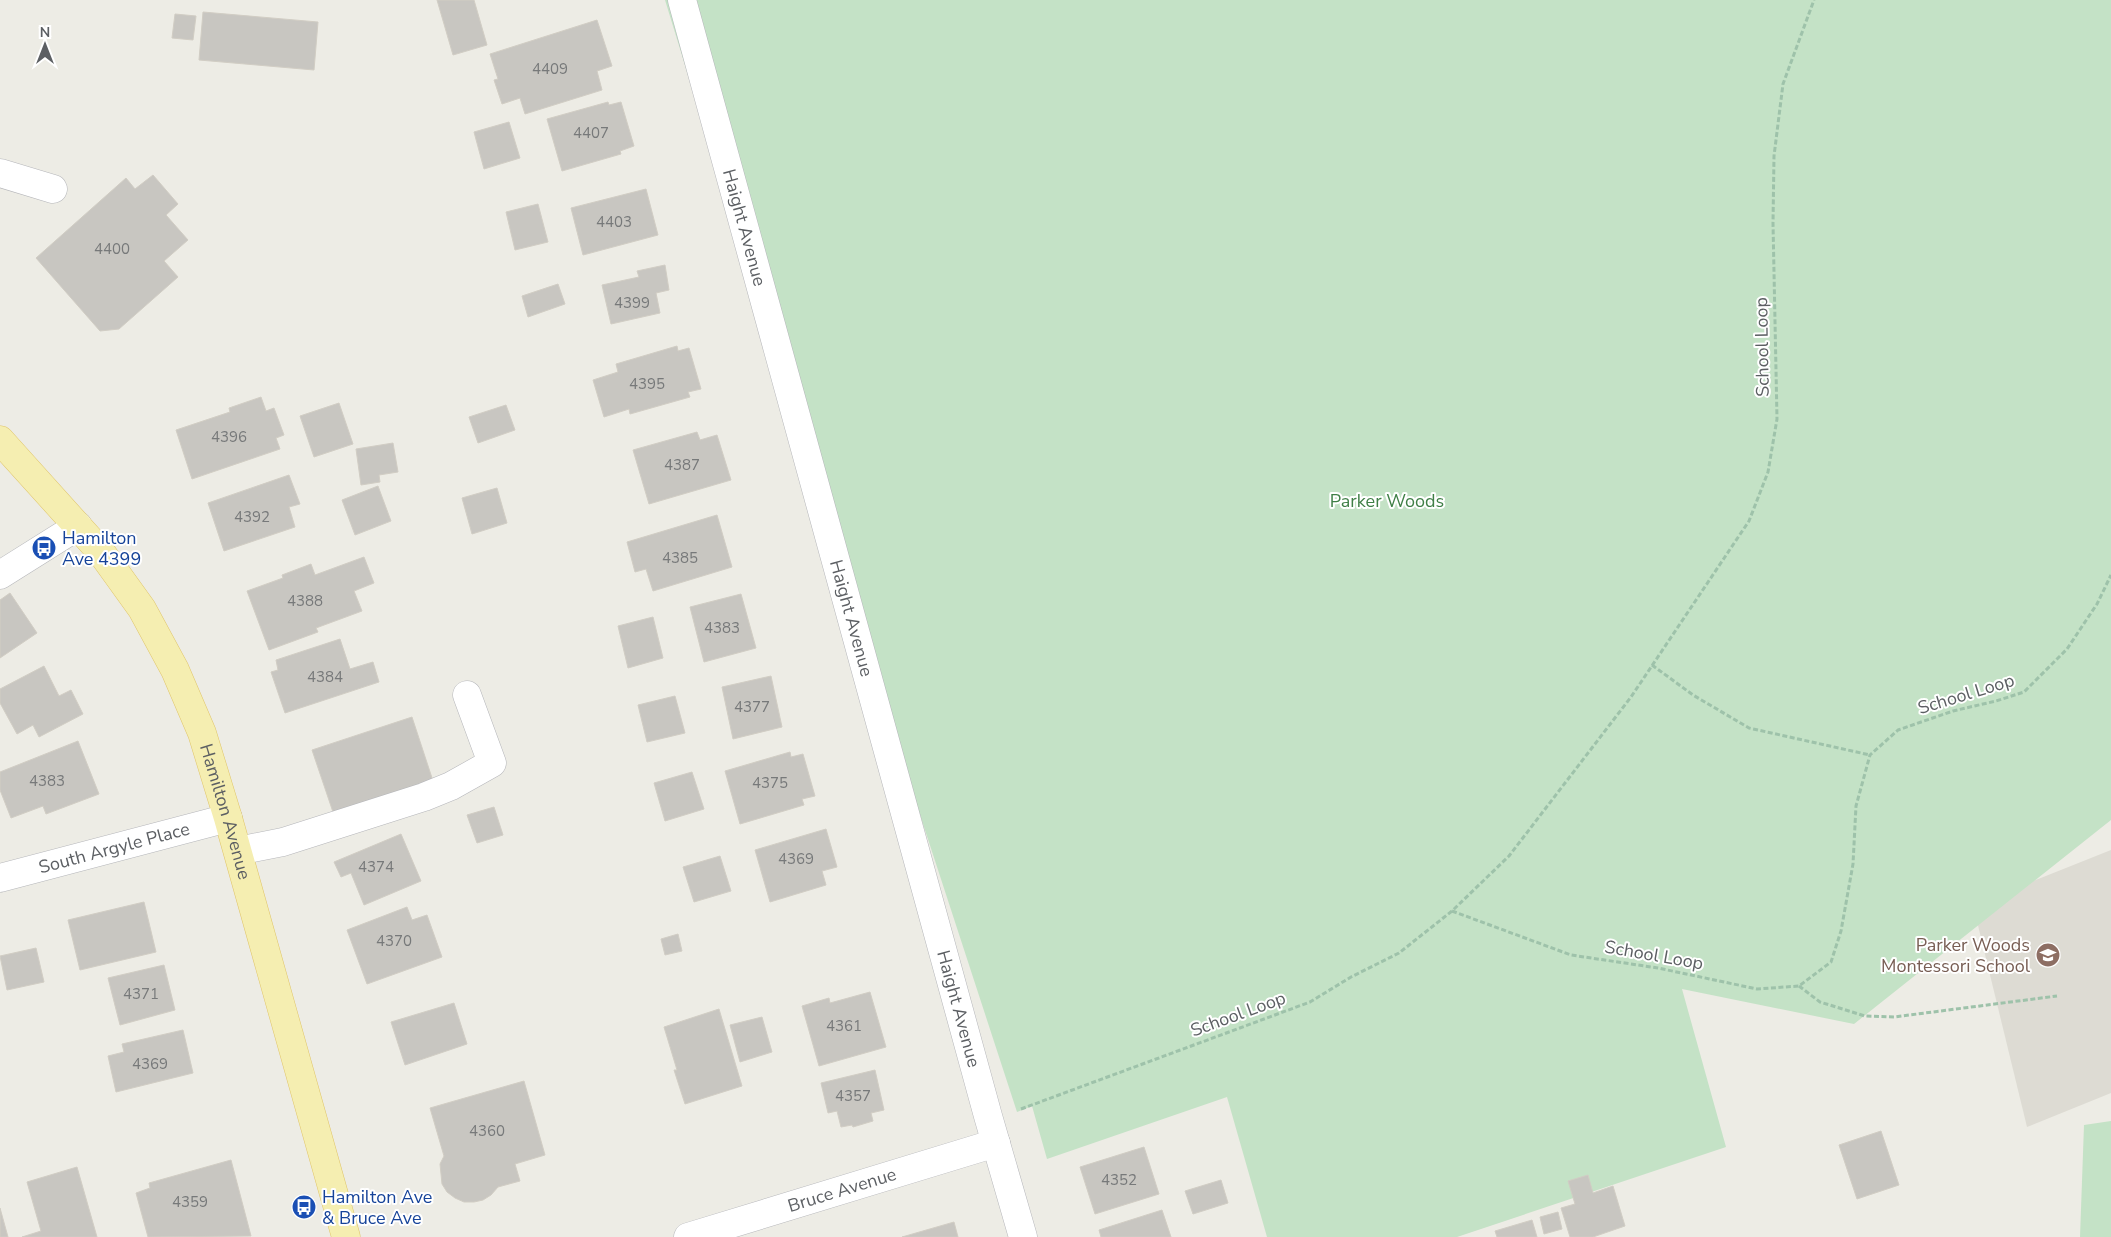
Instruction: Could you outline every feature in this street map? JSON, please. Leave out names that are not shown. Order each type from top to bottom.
[{"type":"main road","name":"Hamilton Avenue","points":[[0,440],[101,552],[142,609],[175,670],[202,733],[228,818],[346,1237]]},
{"type":"street","name":"Haight Avenue","points":[[682,0],[1023,1237]]},
{"type":"street","points":[[0,173],[53,189]]},
{"type":"street","points":[[0,575],[78,526]]},
{"type":"street","points":[[238,852],[283,842],[424,797],[451,786],[492,763],[466,695]]},
{"type":"street","name":"South Argyle Place","points":[[0,878],[228,818]]},
{"type":"street","name":"Bruce Avenue","points":[[688,1237],[996,1143]]},
{"type":"path","name":"School Loop","points":[[1016,1111],[1310,1002],[1399,953],[1452,911],[1509,856],[1631,696],[1749,521],[1768,472],[1777,419],[1773,223],[1774,156],[1783,84],[1814,0]]},
{"type":"path","name":"School Loop","points":[[1870,755],[1898,730],[1953,711],[1996,702],[2024,692],[2067,649],[2097,604],[2111,575]]},
{"type":"path","points":[[1652,665],[1693,695],[1749,728],[1870,755],[1856,806],[1853,864],[1841,931],[1831,962],[1799,986],[1820,1002],[1865,1016],[1894,1017],[2057,996]]},
{"type":"path","name":"School Loop","points":[[1452,911],[1571,955],[1658,968],[1757,988],[1799,986]]},
{"type":"shaded area","name":"Parker Woods Montessori School","points":[[2111,850],[2111,1093],[2027,1127],[1973,905]]},
{"type":"green space","name":"Parker Woods","points":[[665,0],[2111,0],[2111,820],[1854,1024],[1682,989],[1726,1147],[1457,1237],[1267,1237],[1227,1097],[1047,1159],[1032,1106],[1017,1112],[831,542]]},
{"type":"green space","points":[[2111,1121],[2111,1237],[2080,1237],[2084,1125]]},
{"type":"building","points":[[437,0],[474,0],[487,45],[453,55]]},
{"type":"building","points":[[203,12],[318,22],[314,70],[199,60]]},
{"type":"building","points":[[175,14],[196,16],[193,40],[172,38]]},
{"type":"building","points":[[597,20],[612,66],[597,71],[602,90],[525,114],[520,98],[502,104],[494,80],[498,79],[490,54]]},
{"type":"building","points":[[608,102],[609,105],[621,102],[634,146],[620,151],[621,154],[562,171],[547,119]]},
{"type":"building","points":[[509,122],[520,158],[484,169],[474,132]]},
{"type":"building","points":[[153,175],[178,204],[166,215],[188,240],[164,261],[178,277],[119,329],[100,331],[36,258],[126,178],[135,189]]},
{"type":"building","points":[[646,189],[658,235],[583,255],[571,208]]},
{"type":"building","points":[[538,204],[548,242],[515,250],[506,212]]},
{"type":"building","points":[[665,265],[669,290],[656,293],[660,313],[611,324],[602,285],[639,277],[637,271]]},
{"type":"building","points":[[558,284],[565,304],[528,317],[522,296]]},
{"type":"building","points":[[677,346],[678,351],[689,348],[701,389],[688,392],[690,397],[630,414],[629,409],[604,417],[593,380],[618,372],[616,364]]},
{"type":"building","points":[[261,397],[266,411],[274,408],[284,435],[276,438],[280,449],[192,479],[176,430],[230,412],[229,408]]},
{"type":"building","points":[[339,403],[353,444],[314,457],[300,416]]},
{"type":"building","points":[[506,405],[515,430],[478,443],[469,417]]},
{"type":"building","points":[[697,432],[700,440],[717,435],[731,480],[649,504],[633,450]]},
{"type":"building","points":[[393,443],[398,472],[379,475],[380,482],[361,485],[356,449]]},
{"type":"building","points":[[289,475],[300,504],[289,507],[295,527],[224,551],[208,503]]},
{"type":"building","points":[[378,486],[391,521],[355,535],[342,500]]},
{"type":"building","points":[[497,488],[507,523],[472,534],[462,498]]},
{"type":"building","points":[[717,515],[732,567],[653,591],[646,569],[635,572],[627,542]]},
{"type":"building","points":[[364,557],[374,583],[354,591],[362,611],[316,628],[318,632],[269,650],[247,591],[283,578],[282,575],[311,564],[315,575]]},
{"type":"building","points":[[10,593],[37,633],[0,658],[0,600]]},
{"type":"building","points":[[741,594],[756,648],[704,662],[690,607]]},
{"type":"building","points":[[653,617],[663,658],[628,668],[618,626]]},
{"type":"building","points":[[340,639],[350,669],[373,662],[379,682],[285,713],[271,672],[278,670],[276,660]]},
{"type":"building","points":[[44,666],[59,696],[71,690],[83,714],[39,737],[33,725],[17,734],[0,703],[0,689]]},
{"type":"building","points":[[771,676],[782,727],[733,739],[722,687]]},
{"type":"building","points":[[675,696],[685,733],[647,742],[638,705]]},
{"type":"building","points":[[412,717],[434,784],[335,818],[312,750]]},
{"type":"building","points":[[78,741],[99,794],[46,814],[43,806],[11,818],[0,790],[0,772]]},
{"type":"building","points":[[790,752],[791,757],[803,754],[815,796],[802,799],[804,805],[740,824],[725,771]]},
{"type":"building","points":[[692,772],[704,809],[665,821],[654,783]]},
{"type":"building","points":[[494,807],[503,835],[477,843],[467,815]]},
{"type":"building","points":[[826,829],[837,867],[822,871],[826,885],[770,902],[755,850]]},
{"type":"building","points":[[401,834],[421,881],[364,905],[351,873],[341,877],[334,862]]},
{"type":"building","points":[[720,856],[731,891],[694,902],[683,867]]},
{"type":"building","points":[[144,902],[156,952],[80,970],[68,920]]},
{"type":"building","points":[[407,907],[412,920],[427,915],[442,957],[367,984],[347,930]]},
{"type":"building","points":[[678,934],[682,951],[665,955],[661,939]]},
{"type":"building","points":[[36,948],[44,982],[7,990],[0,956]]},
{"type":"building","points":[[164,965],[175,1010],[120,1025],[108,978]]},
{"type":"building","points":[[870,992],[886,1047],[819,1066],[802,1006],[829,998],[830,1003]]},
{"type":"building","points":[[454,1003],[467,1044],[405,1065],[391,1022]]},
{"type":"building","points":[[719,1009],[742,1086],[685,1104],[674,1070],[677,1070],[664,1027]]},
{"type":"building","points":[[762,1017],[772,1052],[740,1062],[730,1025]]},
{"type":"building","points":[[183,1030],[193,1073],[116,1092],[108,1056],[124,1052],[122,1044]]},
{"type":"building","points":[[875,1070],[884,1110],[871,1113],[873,1121],[853,1127],[852,1125],[841,1127],[837,1111],[828,1113],[821,1083]]},
{"type":"building","points":[[524,1081],[545,1155],[515,1164],[520,1181],[498,1187],[483,1200],[464,1202],[455,1198],[447,1192],[442,1184],[440,1164],[444,1156],[430,1108]]},
{"type":"building","points":[[1881,1131],[1899,1185],[1857,1199],[1839,1145]]},
{"type":"building","points":[[1144,1147],[1159,1194],[1095,1214],[1080,1167]]},
{"type":"building","points":[[231,1160],[251,1236],[148,1237],[136,1193],[150,1188],[149,1183]]},
{"type":"building","points":[[77,1167],[97,1237],[22,1237],[41,1231],[27,1182]]},
{"type":"building","points":[[1588,1175],[1593,1193],[1613,1186],[1625,1226],[1593,1237],[1570,1237],[1561,1208],[1575,1204],[1568,1181]]},
{"type":"building","points":[[1221,1180],[1228,1203],[1193,1214],[1185,1191]]},
{"type":"building","points":[[0,1208],[8,1237],[0,1237]]},
{"type":"building","points":[[1162,1210],[1171,1237],[1101,1237],[1099,1230]]},
{"type":"building","points":[[1558,1212],[1562,1229],[1544,1234],[1540,1217]]},
{"type":"building","points":[[1532,1220],[1537,1237],[1497,1237],[1495,1231]]},
{"type":"building","points":[[954,1222],[958,1237],[902,1237]]},
{"type":"place","name":"Hamilton Ave 4399","points":[[44,548]]},
{"type":"place","name":"Parker Woods Montessori School","points":[[2048,955]]},
{"type":"place","name":"Hamilton Ave & Bruce Ave","points":[[304,1207]]}]
